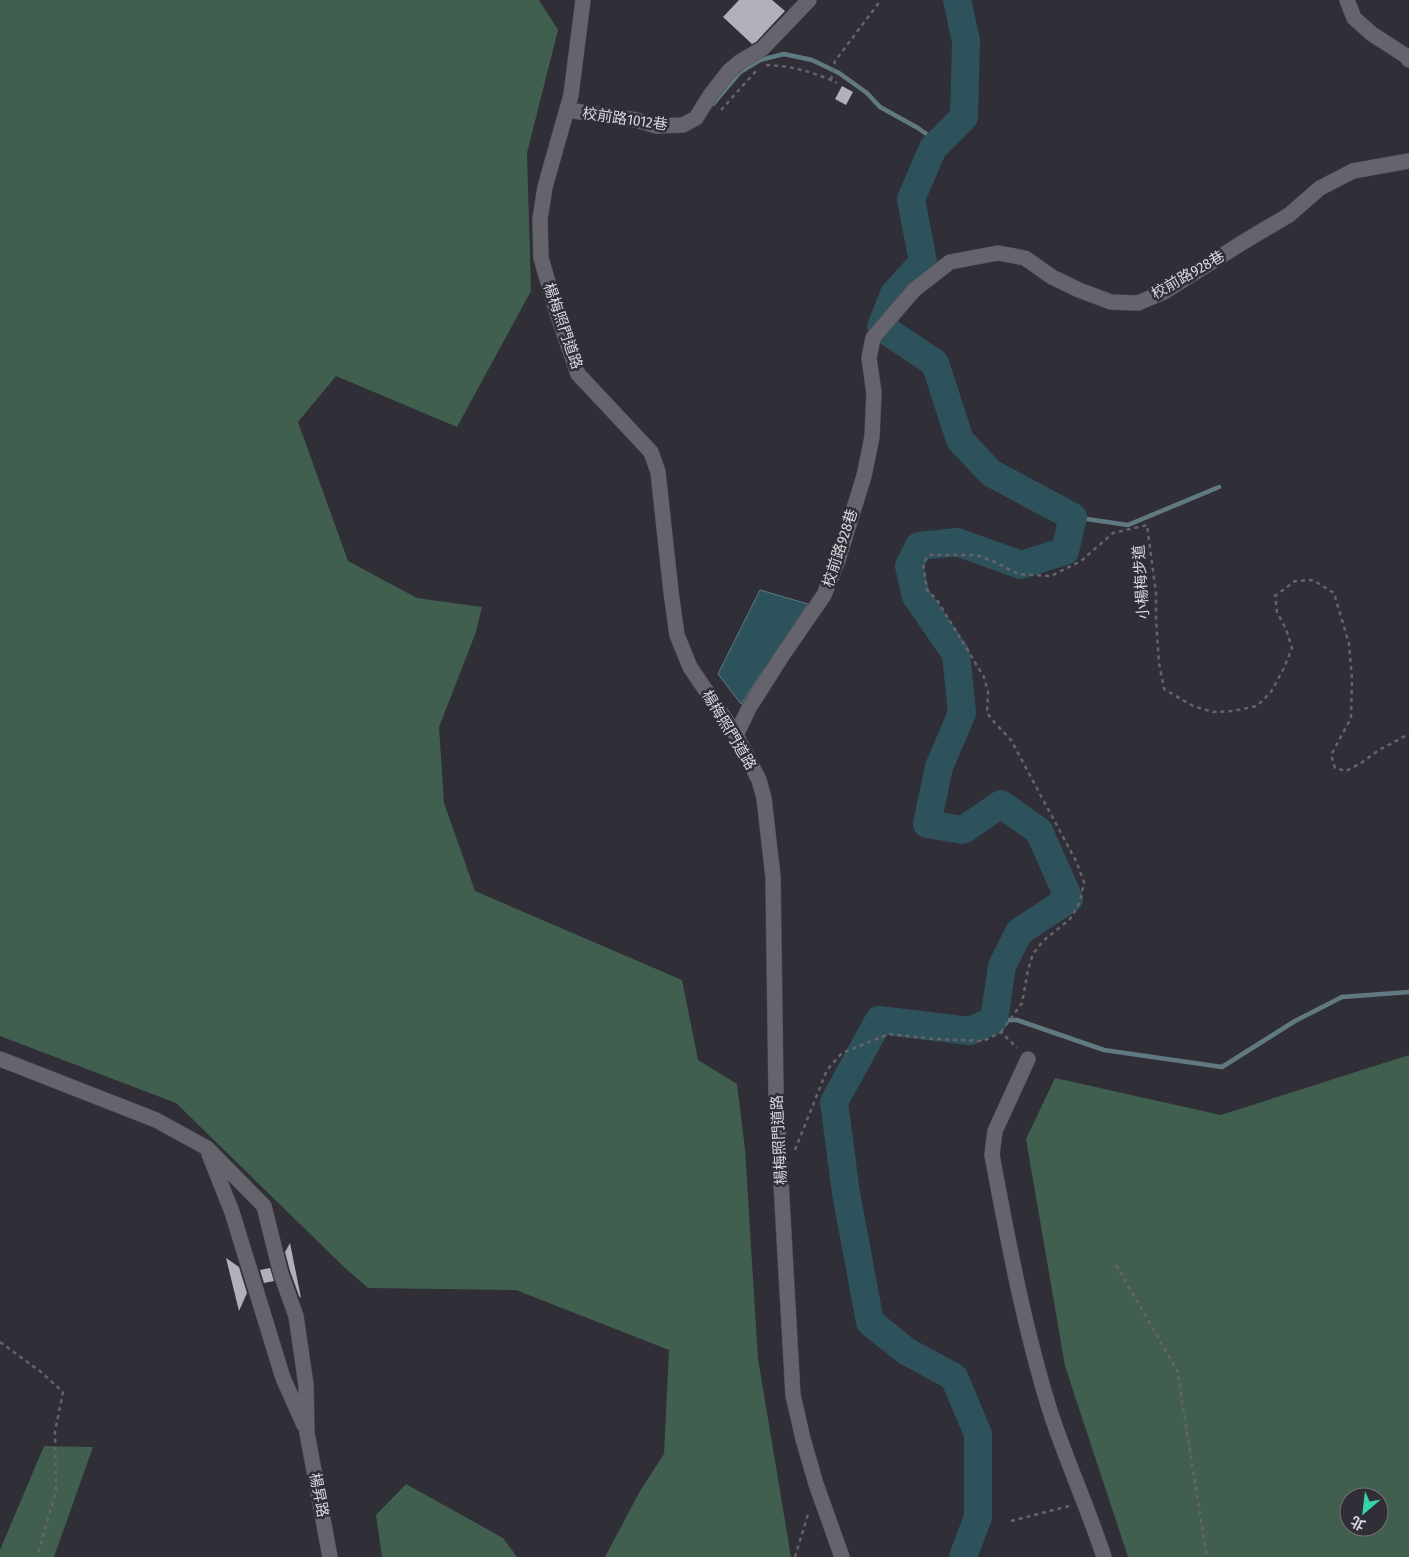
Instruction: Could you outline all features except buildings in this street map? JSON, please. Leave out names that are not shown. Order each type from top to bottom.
[{"type":"street","name":"楊梅照門道路","points":[[583,0],[572,95],[544,187],[540,220],[541,258],[578,374],[651,452],[658,472],[670,592],[677,635],[690,667],[736,734],[759,780],[764,798],[773,878],[776,1094],[794,1395],[803,1439],[816,1484],[842,1557]]},
{"type":"street","name":"校前路1012巷","points":[[567,110],[636,120],[657,126],[683,125],[696,118],[725,76],[741,61],[752,63],[762,49],[809,0]]},
{"type":"street","points":[[1347,0],[1354,18],[1372,34],[1406,56],[1409,60]]},
{"type":"street","name":"校前路928巷","points":[[736,734],[749,708],[824,595],[838,560],[864,476],[872,437],[874,393],[870,358],[873,338],[914,290],[950,262],[998,253],[1025,258],[1052,277],[1078,290],[1111,302],[1138,303],[1164,292],[1289,216],[1320,188],[1336,179],[1353,171],[1409,161]]},
{"type":"street","points":[[0,1059],[156,1120],[207,1148],[264,1206],[281,1274],[296,1316],[306,1385],[307,1433]]},
{"type":"street","points":[[1028,1059],[995,1131],[992,1155],[1020,1303],[1050,1412],[1104,1557]]},
{"type":"street","points":[[207,1148],[232,1212],[283,1378],[307,1433]]},
{"type":"street","name":"楊昇路","points":[[307,1433],[330,1557]]},
{"type":"path","points":[[831,80],[835,61],[881,0]]},
{"type":"path","name":"小楊梅步道","points":[[1001,1032],[1022,1003],[1033,954],[1043,941],[1070,918],[1080,902],[1084,882],[1076,861],[1011,740],[987,713],[988,692],[984,677],[937,600],[927,590],[923,563],[928,555],[976,555],[993,561],[1018,574],[1051,576],[1081,561],[1113,534],[1147,525],[1156,593],[1158,663],[1164,689],[1193,706],[1213,712],[1233,711],[1257,706],[1271,692],[1292,648],[1286,629],[1277,612],[1276,596],[1295,581],[1313,580],[1334,593],[1349,644],[1352,679],[1350,718],[1331,755],[1335,768],[1346,771],[1409,734]]},
{"type":"path","points":[[794,1152],[827,1070],[842,1053],[889,1034],[934,1039],[984,1041],[1001,1032],[1028,1059]]},
{"type":"path","points":[[1116,1265],[1177,1370],[1206,1557]]},
{"type":"path","points":[[0,1342],[41,1372],[63,1392],[55,1432],[56,1491],[37,1557]]},
{"type":"path","points":[[795,1557],[816,1484]]},
{"type":"path","points":[[1011,1521],[1085,1502]]},
{"type":"green space","points":[[0,0],[539,0],[558,30],[527,153],[531,291],[457,427],[336,376],[298,422],[348,561],[417,598],[482,607],[476,632],[439,727],[444,803],[475,891],[682,980],[698,1060],[737,1084],[745,1149],[758,1359],[791,1557],[605,1557],[640,1491],[664,1454],[669,1350],[516,1290],[368,1288],[344,1267],[176,1103],[0,1036]]},
{"type":"green space","points":[[1409,1055],[1409,1557],[1128,1557],[1065,1366],[1026,1139],[1055,1078],[1221,1115]]},
{"type":"green space","points":[[44,1446],[93,1447],[54,1557],[0,1557],[0,1550]]},
{"type":"green space","points":[[406,1484],[503,1538],[517,1557],[382,1557],[376,1515]]},
{"type":"water","points":[[760,590],[808,604],[741,704],[718,674]]},
{"type":"waterway","points":[[957,0],[966,41],[964,117],[933,148],[911,199],[923,262],[894,294],[881,327],[935,363],[960,440],[991,473],[1073,517],[1065,551],[1021,565],[957,542],[919,546],[909,566],[916,596],[956,654],[962,713],[939,767],[927,824],[963,830],[1001,804],[1039,831],[1069,899],[1019,932],[1002,966],[994,1020],[970,1031],[879,1020],[834,1102],[846,1193],[870,1322],[906,1351],[954,1377],[978,1434],[978,1517],[963,1557]]},
{"type":"waterway","points":[[713,104],[740,72],[760,60],[784,54],[812,60],[839,73],[867,93],[880,107],[918,128],[939,143]]},
{"type":"waterway","points":[[1073,517],[1128,525],[1219,487]]},
{"type":"waterway","points":[[994,1020],[1017,1020],[1104,1050],[1222,1067],[1295,1021],[1342,997],[1409,992]]}]
